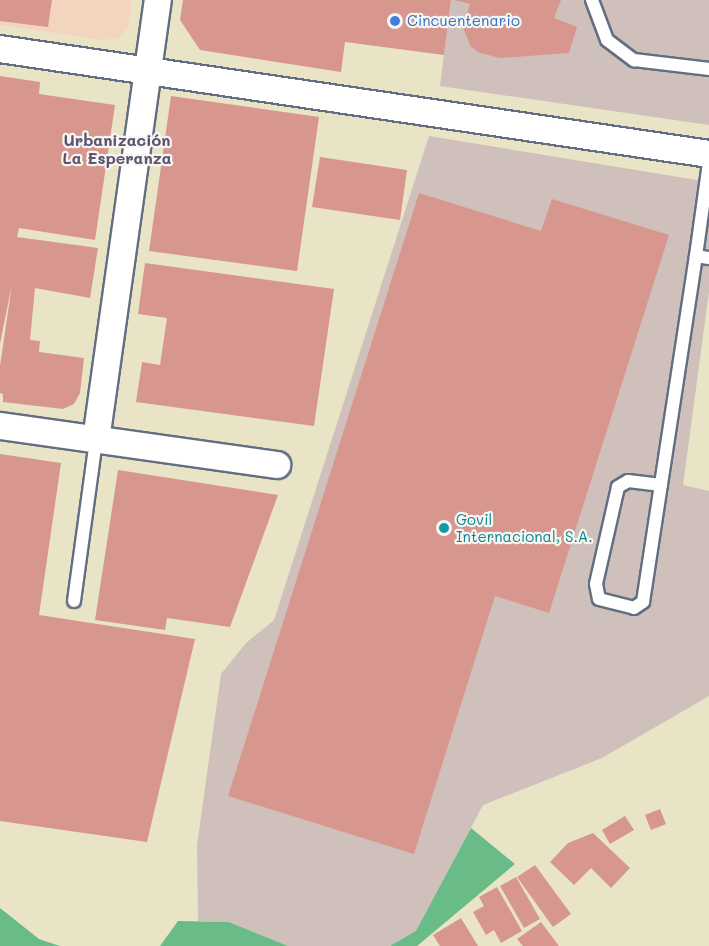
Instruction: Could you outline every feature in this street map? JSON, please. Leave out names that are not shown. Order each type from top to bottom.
[{"type":"street","points":[[96,440],[158,0]]},
{"type":"street","points":[[0,49],[709,154]]},
{"type":"street","points":[[0,426],[277,465]]},
{"type":"lane","points":[[592,0],[606,40],[634,60],[709,69]]},
{"type":"lane","points":[[661,486],[628,481],[618,487],[596,584],[598,599],[634,608],[643,602],[661,486],[696,256],[709,162]]},
{"type":"lane","points":[[696,256],[709,258]]},
{"type":"lane","points":[[74,601],[96,440]]},
{"type":"shaded area","points":[[0,0],[132,0],[128,28],[118,38],[102,40],[0,25]]},
{"type":"shaded area","points":[[451,0],[709,0],[709,125],[440,86]]},
{"type":"shaded area","points":[[429,136],[709,182],[709,292],[683,485],[709,491],[709,696],[602,758],[483,805],[416,932],[390,946],[288,946],[229,922],[198,921],[197,845],[221,674],[246,643],[274,620]]},
{"type":"green space","points":[[471,828],[515,864],[417,946],[390,946],[416,931]]},
{"type":"green space","points":[[0,908],[39,939],[60,946],[0,946]]},
{"type":"green space","points":[[178,921],[229,922],[288,946],[160,946]]},
{"type":"building","points":[[0,0],[52,0],[48,27],[0,21]]},
{"type":"building","points":[[183,0],[451,0],[444,55],[345,42],[341,72],[200,50],[180,20]]},
{"type":"building","points":[[454,0],[561,0],[554,18],[577,27],[569,53],[500,58],[480,53],[471,47],[463,28],[470,4]]},
{"type":"building","points":[[0,76],[40,82],[39,94],[115,105],[95,240],[19,228],[17,237],[98,248],[90,298],[35,288],[30,340],[40,341],[39,352],[84,358],[80,393],[74,404],[63,409],[3,402],[3,394],[0,393],[0,366],[12,284],[0,344]]},
{"type":"building","points":[[171,96],[319,117],[297,271],[149,251]]},
{"type":"building","points":[[320,157],[407,170],[400,220],[312,207]]},
{"type":"building","name":"Govil Internacional, S.A.","points":[[419,193],[541,231],[552,199],[669,235],[549,613],[495,596],[414,854],[228,796]]},
{"type":"building","points":[[145,263],[334,289],[314,426],[136,402],[142,362],[160,365],[167,318],[138,314]]},
{"type":"building","points":[[0,454],[61,463],[39,615],[195,639],[147,842],[0,821]]},
{"type":"building","points":[[118,470],[278,495],[230,627],[167,618],[165,630],[95,620]]},
{"type":"building","points":[[660,809],[666,824],[651,830],[645,815]]},
{"type":"building","points":[[625,816],[634,830],[610,844],[602,830]]},
{"type":"building","points":[[593,833],[630,868],[611,888],[591,868],[574,885],[550,862],[568,843]]},
{"type":"building","points":[[535,865],[571,914],[553,927],[517,877]]},
{"type":"building","points":[[516,877],[540,919],[524,928],[500,886]]},
{"type":"building","points":[[497,887],[522,931],[501,943],[494,930],[486,935],[473,912],[484,906],[479,897]]},
{"type":"building","points":[[461,918],[478,946],[440,946],[433,935]]},
{"type":"building","points":[[541,922],[559,946],[523,946],[517,939]]},
{"type":"place","name":"Cincuentenario","points":[[395,21]]},
{"type":"place","name":"Govil Internacional, S.A.","points":[[444,528]]},
{"type":"district","name":"Urbanización La Esperanza","points":[[117,149]]}]
